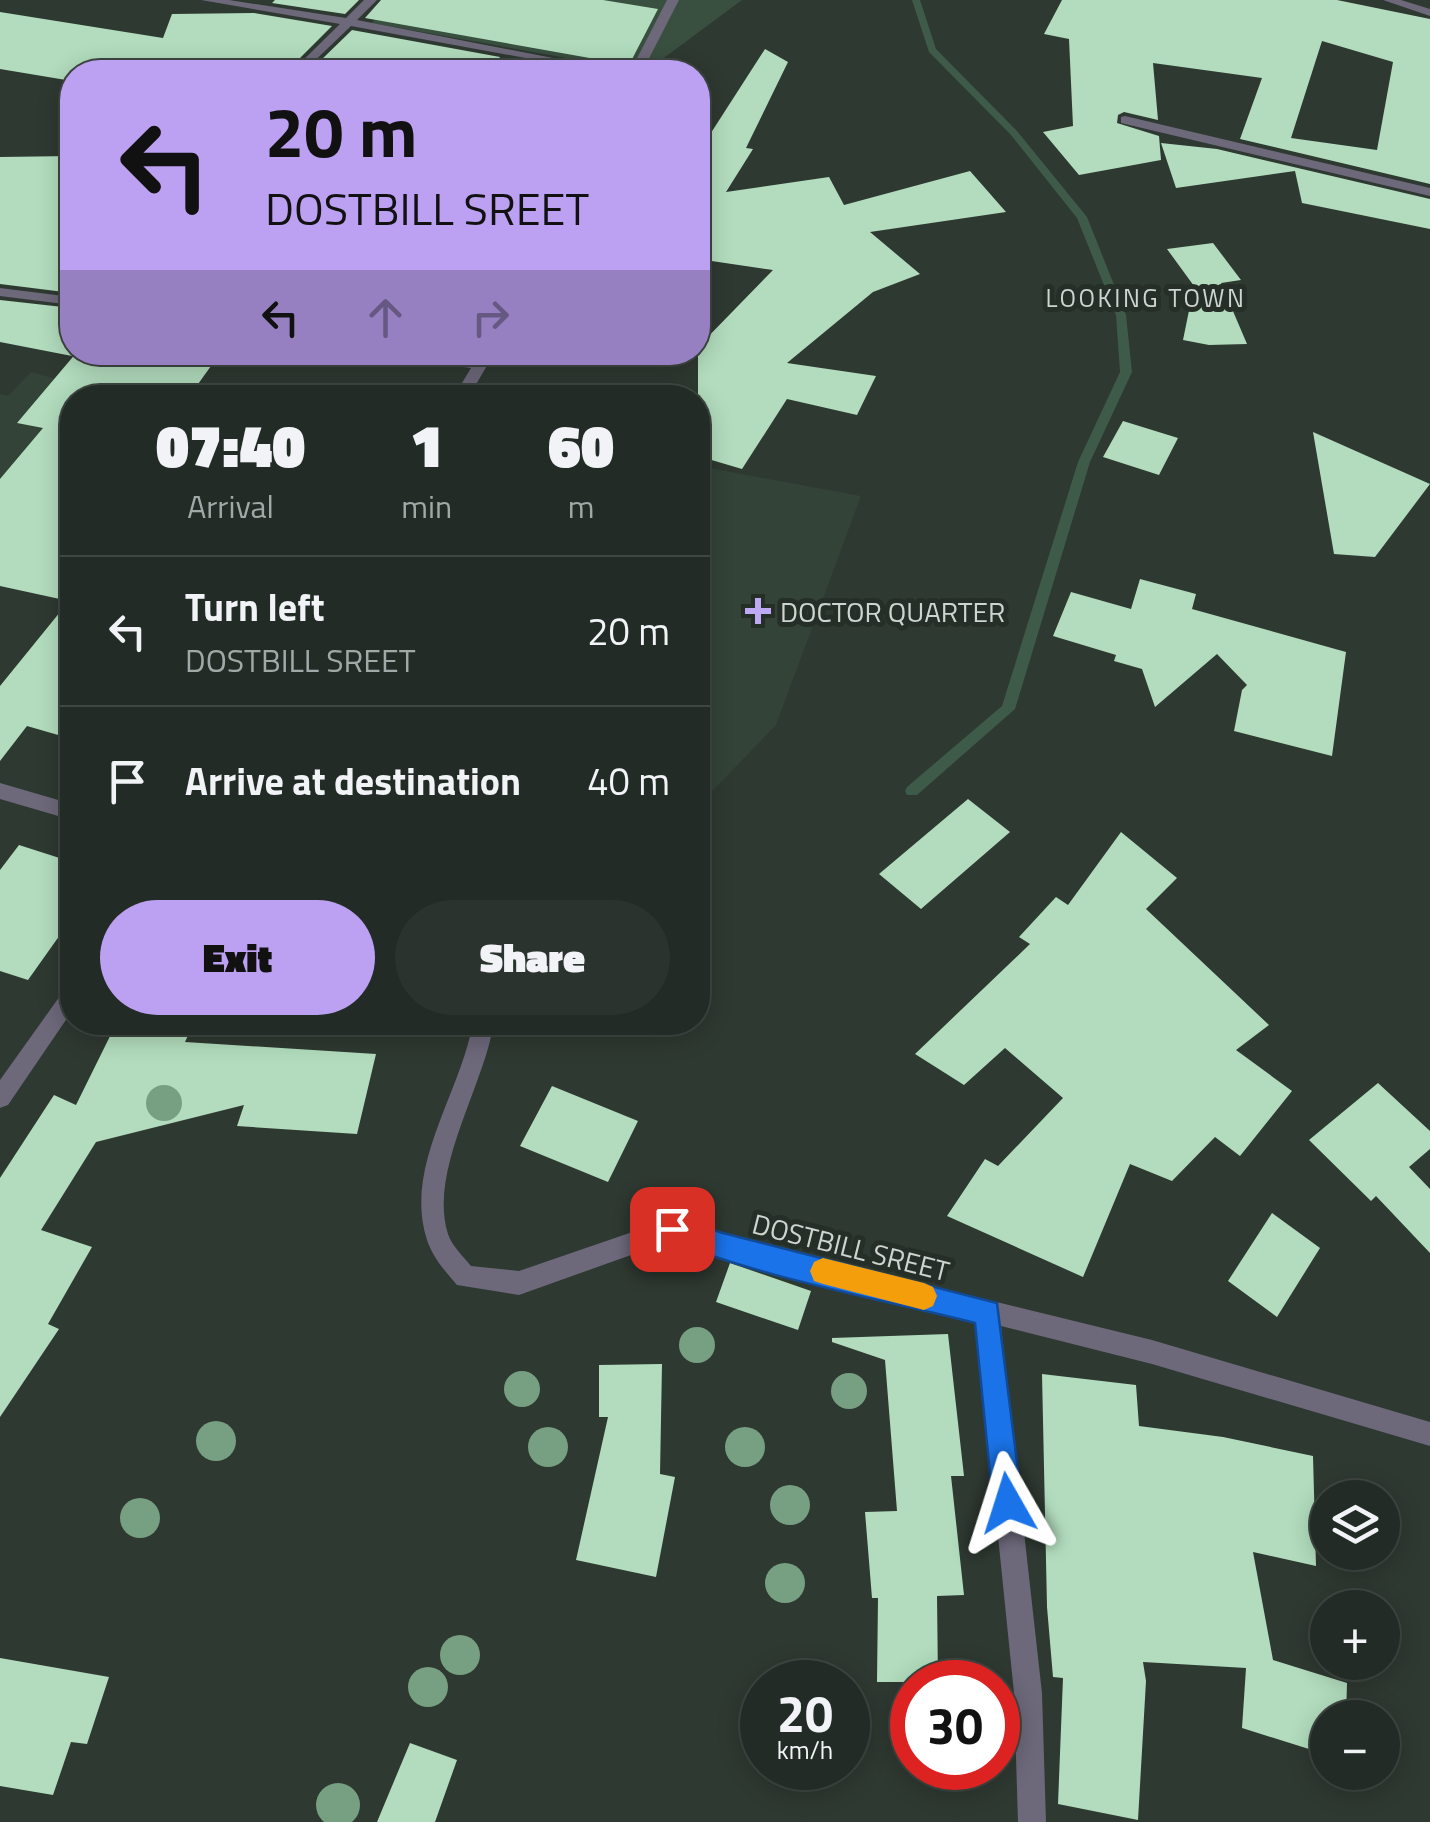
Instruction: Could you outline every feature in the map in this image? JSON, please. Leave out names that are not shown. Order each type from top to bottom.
[{"type":"street","points":[[206,0],[554,60]]},
{"type":"street","points":[[310,60],[371,0]]},
{"type":"street","points":[[642,60],[673,0]]},
{"type":"street","points":[[1389,0],[1430,13]]},
{"type":"street","points":[[1126,120],[1430,192]]},
{"type":"street","points":[[0,292],[60,298]]},
{"type":"street","points":[[0,791],[60,808]]},
{"type":"street","points":[[0,1098],[60,1012]]},
{"type":"street","name":"DOSTBILL SREET","points":[[483,1035],[482,1049],[436,1171],[429,1202],[438,1242],[466,1277],[519,1283],[672,1229],[723,1246],[1152,1352],[1430,1434]]},
{"type":"street","points":[[987,1312],[1028,1694],[1032,1822]]},
{"type":"shaded area","points":[[391,0],[742,0],[661,60],[578,60],[372,23]]},
{"type":"shaded area","points":[[31,372],[77,385],[60,385],[60,528],[0,511],[0,394],[8,396]]},
{"type":"shaded area","name":"DOCTOR QUARTER","points":[[710,468],[861,496],[776,725],[710,794]]},
{"type":"building","points":[[359,0],[345,14],[272,3]]},
{"type":"building","points":[[381,0],[603,0],[658,9],[632,60],[601,60],[365,18]]},
{"type":"building","points":[[1062,0],[1337,0],[1430,19],[1430,184],[1240,139],[1262,78],[1153,63],[1158,120],[1124,112],[1118,115],[1117,123],[1159,136],[1161,160],[1079,175],[1043,132],[1073,126],[1069,39],[1044,34]],"holes":[[[1322,41],[1393,62],[1377,150],[1291,138]]]},
{"type":"building","points":[[0,12],[163,38],[172,14],[254,13],[332,26],[299,59],[60,60],[60,79],[0,69]]},
{"type":"building","points":[[352,30],[500,57],[498,60],[321,60]]},
{"type":"building","points":[[765,49],[788,62],[746,148],[753,149],[726,192],[829,177],[844,205],[970,171],[1006,212],[870,232],[920,274],[873,292],[787,363],[876,376],[857,415],[787,399],[742,469],[710,460],[710,385],[698,385],[698,365],[710,365],[710,335],[773,270],[710,261],[710,134]]},
{"type":"building","points":[[1161,143],[1217,149],[1430,199],[1430,229],[1302,203],[1295,171],[1176,188]]},
{"type":"building","points":[[60,156],[60,292],[0,284],[0,157]]},
{"type":"building","points":[[1213,243],[1241,280],[1221,283],[1247,344],[1209,345],[1183,340],[1194,286],[1167,249]]},
{"type":"building","points":[[0,300],[60,307],[60,354],[0,342]]},
{"type":"building","points":[[66,365],[212,365],[197,385],[60,385],[60,599],[0,586],[0,479],[43,428],[17,423]]},
{"type":"building","points":[[1123,421],[1178,438],[1159,475],[1103,457]]},
{"type":"building","points":[[1313,432],[1430,484],[1375,557],[1334,554]]},
{"type":"building","points":[[1140,579],[1196,594],[1192,609],[1346,652],[1332,756],[1234,731],[1242,690],[1247,685],[1217,654],[1155,707],[1142,669],[1114,661],[1116,655],[1053,636],[1071,592],[1131,609]]},
{"type":"building","points":[[60,612],[60,736],[27,726],[0,761],[0,686]]},
{"type":"building","points":[[968,799],[1010,832],[921,909],[879,874]]},
{"type":"building","points":[[1121,832],[1177,878],[1146,909],[1269,1025],[1236,1050],[1292,1091],[1240,1156],[1215,1137],[1172,1181],[1130,1164],[1083,1277],[947,1216],[985,1159],[998,1166],[1063,1098],[1005,1048],[964,1085],[915,1054],[1030,944],[1019,937],[1056,897],[1068,905]]},
{"type":"building","points":[[19,845],[60,858],[60,935],[28,980],[0,971],[0,870]]},
{"type":"building","points":[[111,1035],[188,1035],[185,1042],[376,1054],[357,1134],[237,1126],[244,1105],[96,1142],[41,1230],[92,1247],[48,1324],[59,1329],[0,1417],[0,1178],[54,1095],[76,1105]]},
{"type":"building","points":[[1378,1083],[1430,1131],[1430,1149],[1409,1167],[1430,1189],[1430,1253],[1376,1196],[1371,1201],[1309,1140]]},
{"type":"building","points":[[552,1086],[638,1121],[608,1182],[520,1146]]},
{"type":"building","points":[[1272,1213],[1320,1248],[1277,1317],[1228,1281]]},
{"type":"building","points":[[730,1263],[811,1291],[798,1330],[716,1302]]},
{"type":"building","points":[[948,1334],[964,1476],[951,1476],[964,1595],[937,1596],[938,1660],[890,1660],[890,1682],[877,1682],[878,1598],[872,1598],[865,1512],[897,1511],[885,1360],[832,1342],[832,1338]]},
{"type":"building","points":[[662,1364],[660,1474],[675,1477],[656,1577],[576,1560],[608,1417],[599,1417],[599,1365]]},
{"type":"building","points":[[1042,1374],[1136,1385],[1139,1426],[1223,1437],[1313,1456],[1310,1565],[1253,1552],[1273,1660],[1310,1672],[1310,1680],[1347,1683],[1347,1700],[1310,1700],[1310,1749],[1242,1728],[1246,1668],[1143,1662],[1146,1681],[1138,1820],[1058,1804],[1063,1678],[1053,1677],[1047,1607]]},
{"type":"building","points":[[0,1658],[109,1677],[87,1744],[71,1742],[53,1795],[0,1786]]},
{"type":"building","points":[[410,1743],[457,1760],[435,1822],[377,1822]]},
{"type":"waterway","points":[[912,791],[1008,709],[1084,462],[1126,372],[1121,315],[1082,217],[1014,133],[932,50],[916,0]]},
{"type":"slow traffic","points":[[823,1271],[924,1296]]},
{"type":"place","name":"DOCTOR QUARTER","points":[[758,611]]},
{"type":"district","name":"LOOKING TOWN","points":[[1146,298]]},
{"type":"route","points":[[672,1229],[723,1246],[987,1312],[1008,1503]]}]
